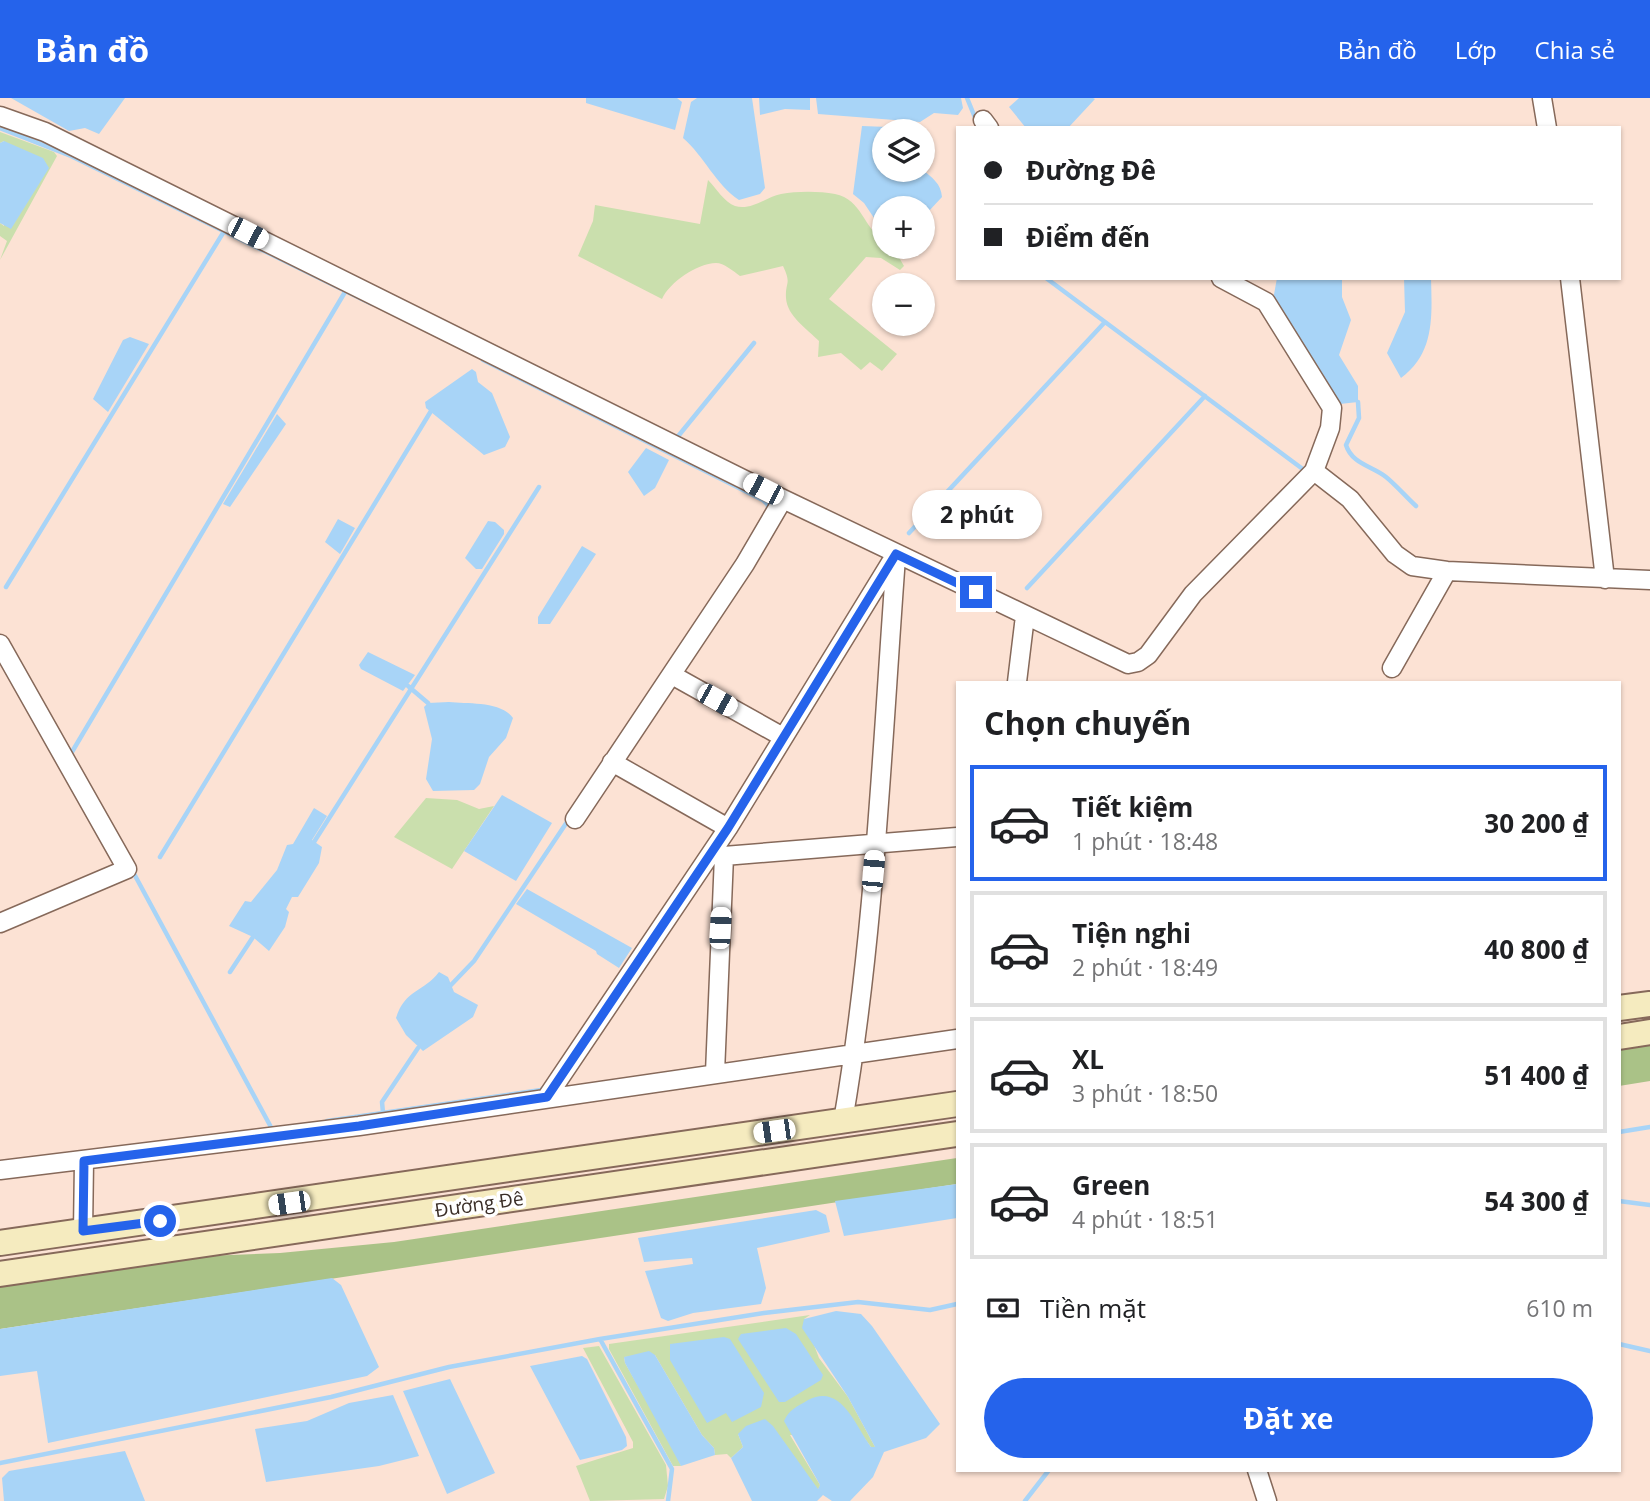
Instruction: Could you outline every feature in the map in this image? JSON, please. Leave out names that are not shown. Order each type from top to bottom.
[{"type":"street","points":[[1542,98],[1547,126]]},
{"type":"street","points":[[0,116],[45,132],[783,499],[1128,664],[1138,662],[1148,655],[1193,594],[1314,471],[1330,428],[1332,408],[1266,302],[1225,280]]},
{"type":"street","points":[[1570,280],[1605,579]]},
{"type":"street","points":[[1314,471],[1350,499],[1403,561],[1412,566],[1447,571],[1650,580]]},
{"type":"street","points":[[575,819],[745,564],[783,499]]},
{"type":"street","points":[[547,1097],[719,851],[728,828],[896,554]]},
{"type":"street","points":[[896,554],[875,845],[855,1051],[843,1121],[956,1132]]},
{"type":"street","points":[[1392,668],[1447,571]]},
{"type":"street","points":[[1017,681],[1025,616]]},
{"type":"street","points":[[0,644],[127,869],[0,922]]},
{"type":"street","points":[[672,676],[783,737]]},
{"type":"street","points":[[612,762],[728,828]]},
{"type":"street","points":[[719,851],[875,845],[956,837]]},
{"type":"street","points":[[715,1073],[719,851]]},
{"type":"street","points":[[1621,1008],[1650,1004]]},
{"type":"street","points":[[1621,1037],[1650,1032]]},
{"type":"street","points":[[0,1170],[359,1126],[855,1051],[956,1039]]},
{"type":"street","name":"Đường Đê","points":[[0,1243],[956,1104]]},
{"type":"street","name":"Đường Đê","points":[[0,1274],[956,1132]]},
{"type":"street","points":[[83,1231],[84,1161]]},
{"type":"street","points":[[1258,1472],[1267,1501]]},
{"type":"green space","points":[[0,132],[54,152],[57,156],[0,260],[7,241],[0,236],[0,223],[4,226],[4,141],[0,143]]},
{"type":"green space","points":[[708,180],[728,202],[741,207],[794,192],[822,192],[844,197],[857,208],[872,229],[872,257],[866,257],[829,299],[897,354],[882,371],[870,362],[861,370],[841,353],[818,357],[819,341],[798,322],[787,305],[788,280],[783,266],[740,276],[722,264],[701,266],[684,275],[662,299],[578,256],[593,221],[595,205],[700,224]]},
{"type":"green space","points":[[883,259],[900,259],[904,266],[900,270]]},
{"type":"green space","points":[[426,798],[457,800],[479,809],[494,806],[452,869],[394,837]]},
{"type":"green space","points":[[1650,1037],[1650,1081],[1621,1086],[1621,1042]]},
{"type":"green space","points":[[956,1158],[956,1184],[0,1329],[0,1283],[181,1257],[280,1253],[394,1242]]},
{"type":"green space","points":[[810,1315],[804,1319],[819,1358],[848,1397],[875,1447],[871,1447],[865,1439],[790,1435],[820,1485],[818,1490],[738,1434],[743,1447],[731,1458],[727,1454],[715,1455],[714,1448],[702,1435],[655,1355],[624,1357],[677,1455],[681,1466],[673,1466],[609,1349],[609,1344]]},
{"type":"green space","points":[[599,1346],[666,1465],[668,1486],[664,1499],[590,1501],[576,1466],[633,1448],[633,1442],[583,1348]]},
{"type":"water","points":[[11,98],[125,98],[99,134],[85,128],[69,131]]},
{"type":"water","points":[[586,98],[677,98],[682,102],[675,130],[586,103]]},
{"type":"water","points":[[697,98],[752,98],[765,188],[760,194],[739,200],[723,187],[683,138],[691,102]]},
{"type":"water","points":[[759,98],[810,98],[810,110],[785,109],[760,115]]},
{"type":"water","points":[[816,98],[961,98],[963,108],[958,115],[934,113],[925,119],[818,114]]},
{"type":"water","points":[[1019,98],[1095,99],[1070,126],[1024,126],[1009,107]]},
{"type":"water","points":[[862,126],[872,126],[872,182],[935,181],[942,197],[935,204],[935,196],[872,196],[872,215],[864,203],[853,194]]},
{"type":"water","points":[[4,141],[43,158],[49,168],[11,229],[0,223],[0,143]]},
{"type":"water","points":[[1277,280],[1342,280],[1342,297],[1351,320],[1339,355],[1358,386],[1358,402],[1340,404],[1273,300]]},
{"type":"water","points":[[1404,280],[1431,280],[1431,320],[1426,345],[1412,368],[1401,378],[1387,353],[1405,312]]},
{"type":"water","points":[[130,337],[149,344],[108,412],[93,399],[123,340]]},
{"type":"water","points":[[472,369],[476,372],[478,382],[492,393],[510,437],[505,447],[484,455],[426,408],[425,402]]},
{"type":"water","points":[[277,414],[286,424],[230,507],[223,504]]},
{"type":"water","points":[[646,448],[669,460],[655,488],[644,496],[628,472]]},
{"type":"water","points":[[338,519],[355,528],[340,554],[325,542]]},
{"type":"water","points":[[488,521],[495,522],[504,530],[504,534],[482,569],[476,569],[465,558]]},
{"type":"water","points":[[582,546],[596,554],[550,624],[538,624],[538,617]]},
{"type":"water","points":[[368,652],[415,675],[403,691],[361,669],[359,665]]},
{"type":"water","points":[[428,703],[492,706],[513,718],[506,738],[489,757],[480,784],[474,790],[433,791],[426,779],[432,739],[424,707]]},
{"type":"water","points":[[502,795],[552,823],[516,881],[464,851]]},
{"type":"water","points":[[314,808],[327,816],[312,840],[322,847],[319,863],[298,897],[292,897],[286,909],[289,912],[285,927],[269,951],[253,937],[229,926],[245,901],[251,902],[277,870],[287,845],[293,844]]},
{"type":"water","points":[[527,889],[632,948],[619,968],[596,951],[516,904]]},
{"type":"water","points":[[439,972],[448,977],[454,992],[478,1005],[473,1017],[423,1051],[406,1035],[396,1018],[404,1001]]},
{"type":"water","points":[[956,1184],[956,1218],[844,1236],[835,1201]]},
{"type":"water","points":[[816,1210],[826,1215],[830,1232],[757,1248],[766,1288],[761,1304],[693,1313],[668,1321],[661,1318],[645,1271],[693,1264],[692,1258],[644,1262],[638,1238]]},
{"type":"water","points":[[332,1278],[341,1285],[379,1367],[367,1376],[48,1443],[37,1371],[0,1376],[0,1329]]},
{"type":"water","points":[[836,1311],[861,1314],[940,1424],[926,1438],[884,1452],[873,1477],[850,1501],[832,1501],[823,1495],[817,1501],[752,1501],[731,1458],[743,1447],[738,1434],[746,1426],[765,1419],[773,1426],[818,1489],[820,1485],[784,1421],[794,1409],[820,1396],[830,1397],[846,1409],[871,1447],[875,1447],[848,1397],[802,1328],[804,1319]]},
{"type":"water","points":[[786,1328],[796,1334],[823,1375],[821,1380],[785,1402],[779,1402],[738,1339],[741,1334]]},
{"type":"water","points":[[724,1337],[730,1339],[764,1393],[761,1407],[732,1422],[726,1413],[707,1423],[670,1360],[670,1344]]},
{"type":"water","points":[[649,1351],[655,1355],[702,1435],[714,1448],[715,1455],[681,1466],[625,1363],[624,1357]]},
{"type":"water","points":[[582,1356],[587,1359],[626,1437],[627,1446],[622,1450],[580,1460],[530,1366]]},
{"type":"water","points":[[450,1379],[495,1473],[447,1494],[403,1391]]},
{"type":"water","points":[[393,1395],[419,1456],[379,1466],[266,1482],[255,1429],[307,1421],[349,1403]]},
{"type":"water","points":[[125,1451],[145,1501],[4,1501],[2,1478],[9,1471]]},
{"type":"waterway","points":[[967,98],[976,120]]},
{"type":"waterway","points":[[0,128],[71,156],[372,304]]},
{"type":"waterway","points":[[6,587],[223,233]]},
{"type":"waterway","points":[[1049,280],[1304,470]]},
{"type":"waterway","points":[[69,757],[345,292]]},
{"type":"waterway","points":[[909,533],[1105,322]]},
{"type":"waterway","points":[[675,440],[754,343]]},
{"type":"waterway","points":[[483,360],[763,500],[768,505],[768,512]]},
{"type":"waterway","points":[[1027,588],[1205,396]]},
{"type":"waterway","points":[[1358,402],[1359,418],[1346,445],[1349,451],[1358,461],[1386,477],[1416,506]]},
{"type":"waterway","points":[[160,857],[431,411]]},
{"type":"waterway","points":[[314,842],[539,487]]},
{"type":"waterway","points":[[408,686],[428,703]]},
{"type":"waterway","points":[[450,986],[474,961],[569,819]]},
{"type":"waterway","points":[[132,870],[272,1129],[277,1128]]},
{"type":"waterway","points":[[230,972],[253,937]]},
{"type":"waterway","points":[[383,1113],[382,1102],[418,1048]]},
{"type":"waterway","points":[[327,1121],[541,1090],[545,1086]]},
{"type":"waterway","points":[[1621,1132],[1650,1127]]},
{"type":"waterway","points":[[1621,1201],[1650,1205]]},
{"type":"waterway","points":[[0,1463],[331,1397],[449,1367],[600,1339],[764,1313],[858,1302],[930,1310],[956,1304]]},
{"type":"waterway","points":[[600,1339],[672,1469],[668,1501]]},
{"type":"waterway","points":[[1621,1344],[1650,1351]]},
{"type":"waterway","points":[[1025,1501],[1047,1472]]},
{"type":"route","points":[[160,1221],[83,1231],[84,1161],[359,1126],[547,1097],[728,828],[896,554],[976,592]]}]
